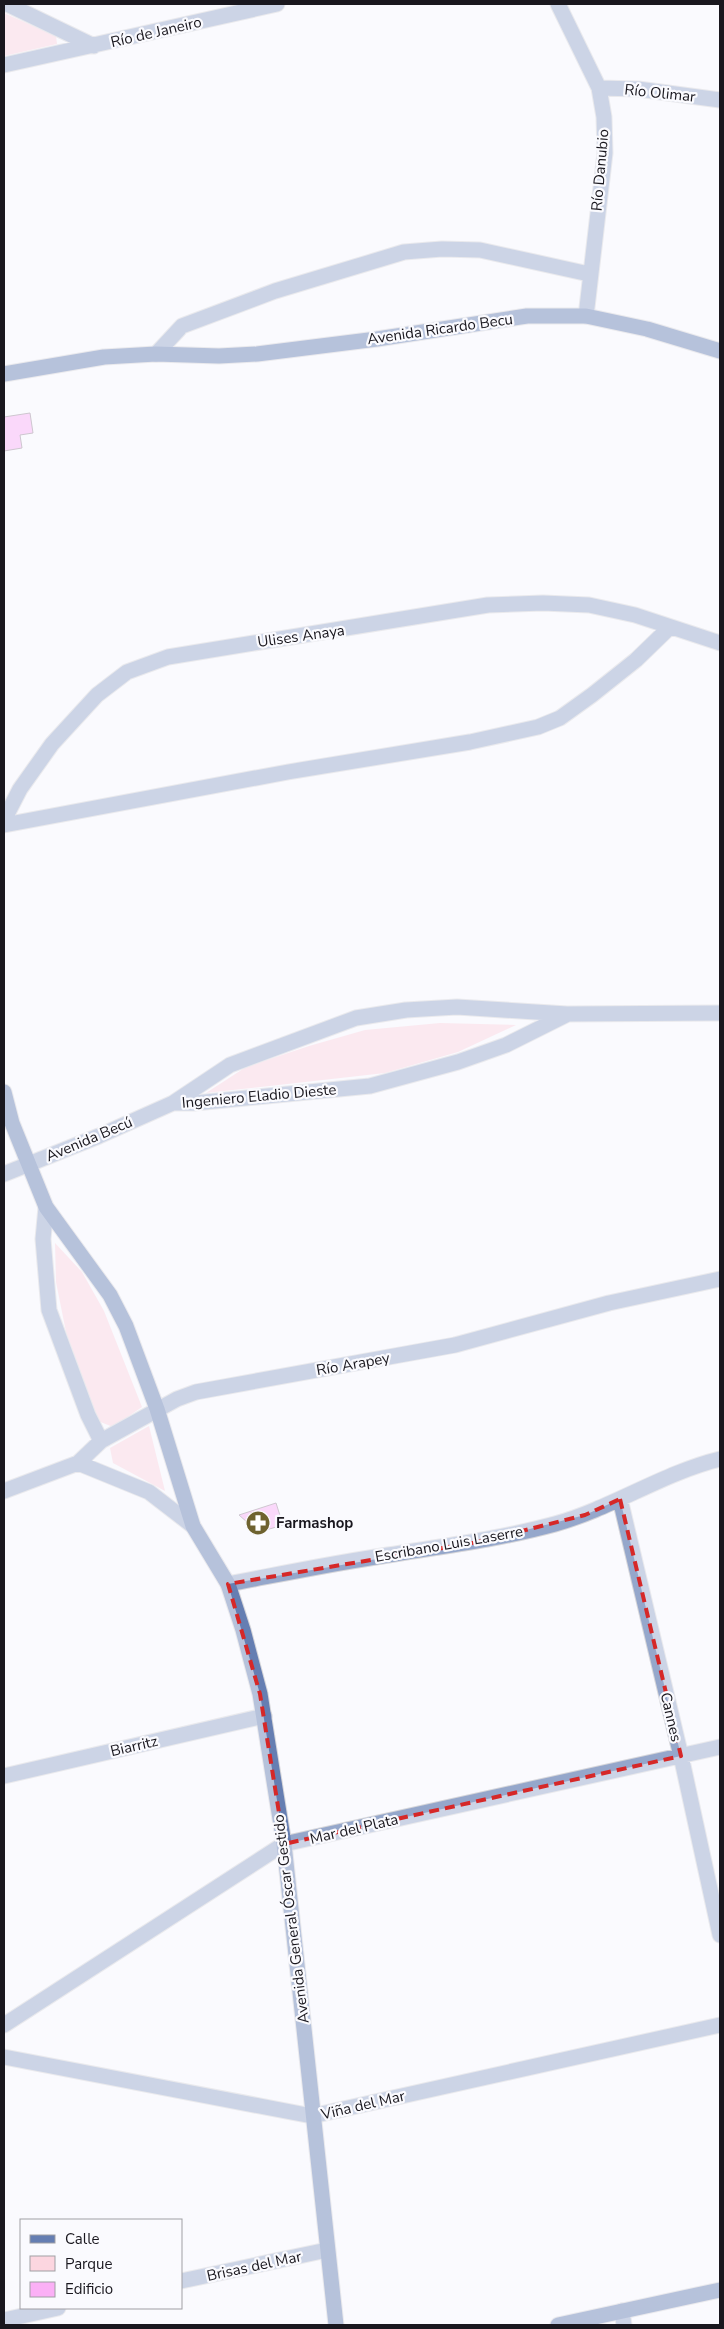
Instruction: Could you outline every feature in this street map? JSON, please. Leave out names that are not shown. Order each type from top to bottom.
[{"type":"street","name":"Río de Janeiro","points":[[7,4],[94,46]]},
{"type":"street","name":"Río de Janeiro","points":[[4,65],[277,4]]},
{"type":"street","name":"Río Danubio","points":[[558,4],[599,88],[604,117],[604,153],[586,316]]},
{"type":"street","name":"Río Olimar","points":[[599,88],[638,89],[720,100]]},
{"type":"street","points":[[156,354],[182,326],[275,291],[404,252],[442,249],[480,250],[590,274]]},
{"type":"street","name":"Avenida Ricardo Becu","points":[[4,374],[104,357],[156,354],[219,356],[257,354],[386,338],[527,316],[586,316],[647,330],[720,351]]},
{"type":"street","name":"Ulises Anaya","points":[[4,820],[20,789],[52,744],[97,695],[127,672],[168,657],[488,605],[543,603],[589,605],[635,615],[668,628],[720,643]]},
{"type":"street","points":[[4,826],[297,771],[470,742],[538,727],[560,718],[592,695],[636,660],[668,628]]},
{"type":"street","name":"Ingeniero Eladio Dieste","points":[[173,1104],[230,1064],[356,1018],[406,1010],[457,1006],[567,1014],[720,1013]]},
{"type":"street","name":"Ingeniero Eladio Dieste","points":[[173,1104],[370,1086],[458,1062],[490,1050],[567,1014]]},
{"type":"street","name":"Avenida General Óscar Gestido","points":[[4,1092],[12,1123],[46,1206],[110,1295],[126,1326],[157,1409],[193,1526],[228,1584],[243,1630],[264,1716],[284,1844],[336,2325]]},
{"type":"street","name":"Avenida Becú","points":[[4,1174],[173,1104]]},
{"type":"street","name":"Avenida General Óscar Gestido","points":[[46,1206],[44,1239],[48,1310],[88,1415],[101,1441]]},
{"type":"street","name":"Río Arapey","points":[[4,1492],[78,1463],[101,1441],[157,1409],[196,1392],[455,1345],[609,1303],[720,1279]]},
{"type":"street","name":"Escribano Luis Laserre","points":[[228,1584],[369,1558],[478,1542],[585,1515],[664,1479],[720,1459]]},
{"type":"street","name":"Avenida General Óscar Gestido","points":[[78,1463],[149,1492],[193,1526]]},
{"type":"street","name":"Cannes","points":[[620,1499],[681,1756],[720,1936]]},
{"type":"street","name":"Biarritz","points":[[4,1776],[264,1716]]},
{"type":"street","name":"Mar del Plata","points":[[4,2025],[284,1844],[720,1747]]},
{"type":"street","name":"Viña del Mar","points":[[4,2057],[312,2116],[720,2025]]},
{"type":"street","name":"Brisas del Mar","points":[[182,2281],[327,2250]]},
{"type":"street","points":[[558,2325],[623,2318],[720,2290]]},
{"type":"street","points":[[4,2320],[54,2309]]},
{"type":"highlighted area","points":[[620,1499],[681,1756],[284,1844],[260,1694],[228,1584],[478,1542],[585,1515]]},
{"type":"green space","points":[[4,13],[56,36],[57,44],[4,56]]},
{"type":"green space","points":[[440,1023],[516,1025],[458,1052],[385,1073],[206,1093],[246,1067],[309,1046],[365,1030]]},
{"type":"green space","points":[[55,1243],[82,1272],[104,1311],[142,1407],[113,1427],[98,1421],[66,1332],[56,1282]]},
{"type":"green space","points":[[149,1426],[165,1491],[113,1463],[110,1448]]},
{"type":"building","points":[[30,413],[33,433],[20,435],[22,448],[4,451],[4,417]]},
{"type":"building","points":[[276,1503],[283,1525],[266,1530],[256,1530],[239,1515]]},
{"type":"place","name":"Farmashop","points":[[258,1523]]}]
